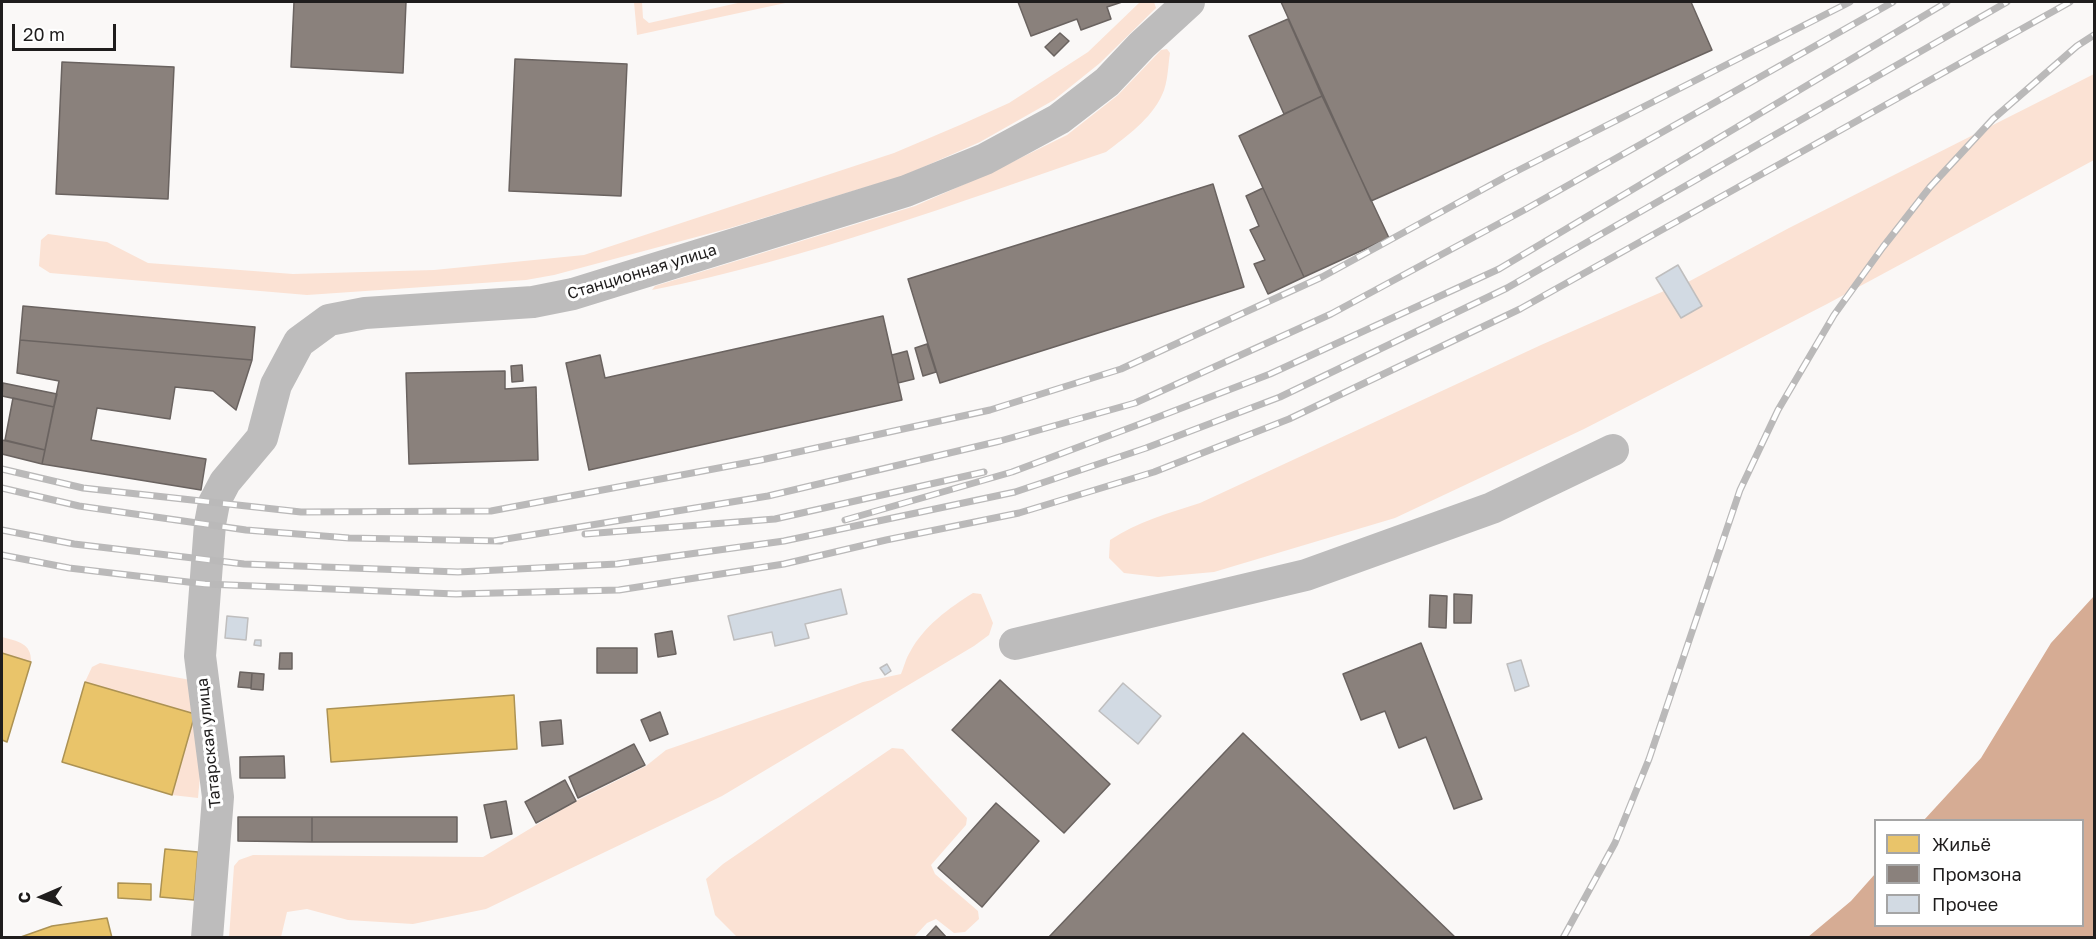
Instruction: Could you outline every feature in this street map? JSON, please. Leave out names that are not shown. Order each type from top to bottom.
[{"type":"street","name":"Станционная улица","points":[[204,584],[214,503],[225,482],[262,438],[276,385],[299,342],[329,320],[364,313],[550,299],[585,291],[906,191],[985,159],[1059,119],[1107,82],[1142,45],[1189,2]]},
{"type":"street","points":[[1015,644],[1306,575],[1491,508],[1613,450]]},
{"type":"street","name":"Татарская улица","points":[[204,584],[200,656],[218,797],[207,938]]},
{"type":"shaded area","points":[[634,2],[642,2],[643,18],[649,23],[742,2],[790,2],[637,35]]},
{"type":"shaded area","points":[[1140,2],[1154,2],[1156,8],[1100,63],[1054,100],[980,142],[903,176],[730,228],[554,275],[526,280],[307,295],[50,273],[39,266],[41,240],[48,234],[107,242],[148,263],[293,274],[434,270],[584,255],[894,153],[1009,103],[1088,52]]},
{"type":"shaded area","points":[[1167,49],[1170,53],[1167,80],[1157,104],[1138,126],[1106,152],[825,246],[768,263],[652,290],[655,286],[915,206],[992,172],[1067,135],[1118,95],[1161,50]]},
{"type":"shaded area","points":[[2094,74],[2094,160],[1827,304],[1584,429],[1395,518],[1214,572],[1158,577],[1124,573],[1109,558],[1110,540],[1131,528],[1200,503],[1541,345],[1664,291],[1681,318],[1702,306],[1688,282],[1789,228]]},
{"type":"shaded area","points":[[973,593],[981,594],[993,623],[989,635],[974,646],[722,796],[486,909],[413,924],[348,920],[307,909],[287,912],[281,937],[229,938],[234,866],[239,860],[253,855],[483,857],[576,801],[646,766],[666,750],[863,682],[901,674],[909,654],[922,634],[946,611]]},
{"type":"shaded area","points":[[2094,596],[2094,937],[1808,937],[1851,901],[1874,875],[1874,927],[2084,927],[2084,819],[1925,819],[1981,758],[2051,643]]},
{"type":"shaded area","points":[[2,637],[23,644],[29,651],[31,662],[2,653]]},
{"type":"shaded area","points":[[100,663],[201,682],[207,699],[198,798],[172,795],[195,714],[85,682],[92,667]]},
{"type":"shaded area","points":[[892,748],[903,749],[967,818],[966,825],[931,865],[935,874],[978,911],[979,919],[965,932],[954,933],[936,919],[927,923],[914,937],[737,937],[715,915],[706,879],[723,864]]},
{"type":"building: Жильё","points":[[2,653],[31,662],[7,742],[2,740]]},
{"type":"building: Жильё","points":[[85,682],[195,714],[172,795],[62,762]]},
{"type":"building: Жильё","points":[[514,695],[517,749],[331,762],[327,709]]},
{"type":"building: Жильё","points":[[165,849],[198,852],[194,900],[160,897]]},
{"type":"building: Жильё","points":[[118,883],[151,884],[151,900],[118,898]]},
{"type":"building: Жильё","points":[[107,918],[112,938],[18,938],[52,926]]},
{"type":"building: Промзона","points":[[294,2],[406,2],[403,73],[291,67]]},
{"type":"building: Промзона","points":[[1018,2],[1122,2],[1107,7],[1111,19],[1081,30],[1077,19],[1031,36]]},
{"type":"building: Промзона","points":[[1281,2],[1691,2],[1712,50],[1371,201]]},
{"type":"building: Промзона","points":[[1288,19],[1322,96],[1284,114],[1249,36]]},
{"type":"building: Промзона","points":[[1060,33],[1069,41],[1054,56],[1045,47]]},
{"type":"building: Промзона","points":[[515,59],[627,64],[621,196],[509,191]]},
{"type":"building: Промзона","points":[[62,62],[174,67],[168,199],[56,194]]},
{"type":"building: Промзона","points":[[1322,96],[1389,238],[1304,277],[1239,136]]},
{"type":"building: Промзона","points":[[1213,184],[1244,287],[940,383],[908,279]]},
{"type":"building: Промзона","points":[[1263,188],[1304,277],[1268,294],[1254,264],[1265,260],[1250,230],[1259,226],[1246,196]]},
{"type":"building: Промзона","points":[[23,306],[255,327],[252,360],[20,340]]},
{"type":"building: Промзона","points":[[883,316],[902,400],[589,470],[566,363],[600,355],[605,378]]},
{"type":"building: Промзона","points":[[20,340],[252,360],[236,410],[213,391],[175,387],[170,419],[97,408],[91,440],[206,459],[201,490],[42,464],[59,381],[17,373]]},
{"type":"building: Промзона","points":[[927,344],[936,372],[923,376],[915,348]]},
{"type":"building: Промзона","points":[[907,351],[914,379],[898,383],[892,355]]},
{"type":"building: Промзона","points":[[522,365],[523,381],[512,382],[511,366]]},
{"type":"building: Промзона","points":[[505,371],[505,389],[536,387],[538,460],[409,464],[406,373]]},
{"type":"building: Промзона","points":[[3,383],[57,394],[54,407],[2,396]]},
{"type":"building: Промзона","points":[[13,398],[54,407],[45,450],[5,440]]},
{"type":"building: Промзона","points":[[2,440],[45,450],[42,464],[2,454]]},
{"type":"building: Промзона","points":[[1454,594],[1472,595],[1471,623],[1454,623]]},
{"type":"building: Промзона","points":[[1430,595],[1447,596],[1446,628],[1429,627]]},
{"type":"building: Промзона","points":[[672,631],[676,654],[658,657],[655,634]]},
{"type":"building: Промзона","points":[[1421,643],[1482,799],[1454,809],[1426,737],[1399,748],[1385,711],[1361,720],[1343,674]]},
{"type":"building: Промзона","points":[[597,648],[637,648],[637,673],[597,673]]},
{"type":"building: Промзона","points":[[280,653],[292,653],[292,669],[279,669]]},
{"type":"building: Промзона","points":[[240,672],[252,673],[251,688],[238,687]]},
{"type":"building: Промзона","points":[[252,673],[264,674],[263,690],[251,689]]},
{"type":"building: Промзона","points":[[1000,680],[1110,784],[1064,833],[952,730]]},
{"type":"building: Промзона","points":[[660,712],[668,734],[650,741],[641,720]]},
{"type":"building: Промзона","points":[[561,720],[563,744],[542,746],[540,722]]},
{"type":"building: Промзона","points":[[1243,733],[1456,938],[1048,938]]},
{"type":"building: Промзона","points":[[634,744],[645,765],[578,798],[569,777]]},
{"type":"building: Промзона","points":[[284,756],[285,778],[240,778],[240,757]]},
{"type":"building: Промзона","points":[[565,780],[576,801],[536,823],[525,802]]},
{"type":"building: Промзона","points":[[506,801],[512,834],[491,838],[484,805]]},
{"type":"building: Промзона","points":[[996,803],[1039,841],[982,907],[938,868]]},
{"type":"building: Промзона","points":[[238,817],[312,817],[312,842],[238,841]]},
{"type":"building: Промзона","points":[[312,817],[457,817],[457,842],[312,842]]},
{"type":"building: Промзона","points":[[936,926],[947,938],[925,938]]},
{"type":"building: Прочее","points":[[1678,265],[1702,306],[1681,318],[1656,278]]},
{"type":"building: Прочее","points":[[841,589],[847,614],[805,624],[809,638],[775,646],[772,632],[734,640],[728,616]]},
{"type":"building: Прочее","points":[[227,616],[248,618],[246,640],[225,638]]},
{"type":"building: Прочее","points":[[255,640],[261,640],[261,646],[254,645]]},
{"type":"building: Прочее","points":[[1521,660],[1529,686],[1515,691],[1507,664]]},
{"type":"building: Прочее","points":[[887,664],[891,671],[885,675],[880,668]]},
{"type":"building: Прочее","points":[[1123,683],[1161,716],[1138,744],[1099,711]]},
{"type":"railway","points":[[2,469],[83,488],[301,512],[491,511],[761,460],[990,410],[1121,369],[1322,277],[1509,175],[1850,2]]},
{"type":"railway","points":[[494,541],[768,496],[1000,441],[1135,403],[1331,314],[1526,209],[1893,2]]},
{"type":"railway","points":[[845,520],[1012,472],[1140,424],[1270,374],[1499,269],[1947,2]]},
{"type":"railway","points":[[2,530],[74,544],[244,564],[458,572],[617,564],[784,541],[1015,492],[1146,448],[1280,397],[1507,288],[2007,2]]},
{"type":"railway","points":[[2,555],[69,568],[205,584],[456,594],[619,590],[784,564],[886,540],[1019,513],[1154,472],[1289,419],[1520,309],[2070,2]]},
{"type":"railway","points":[[1563,938],[1615,843],[1649,759],[1740,490],[1778,410],[1834,315],[1930,187],[1993,119],[2077,46],[2094,35]]},
{"type":"railway","points":[[585,534],[775,519],[984,472]]},
{"type":"railway","points":[[2,488],[79,506],[246,530],[349,538],[501,541]]}]
